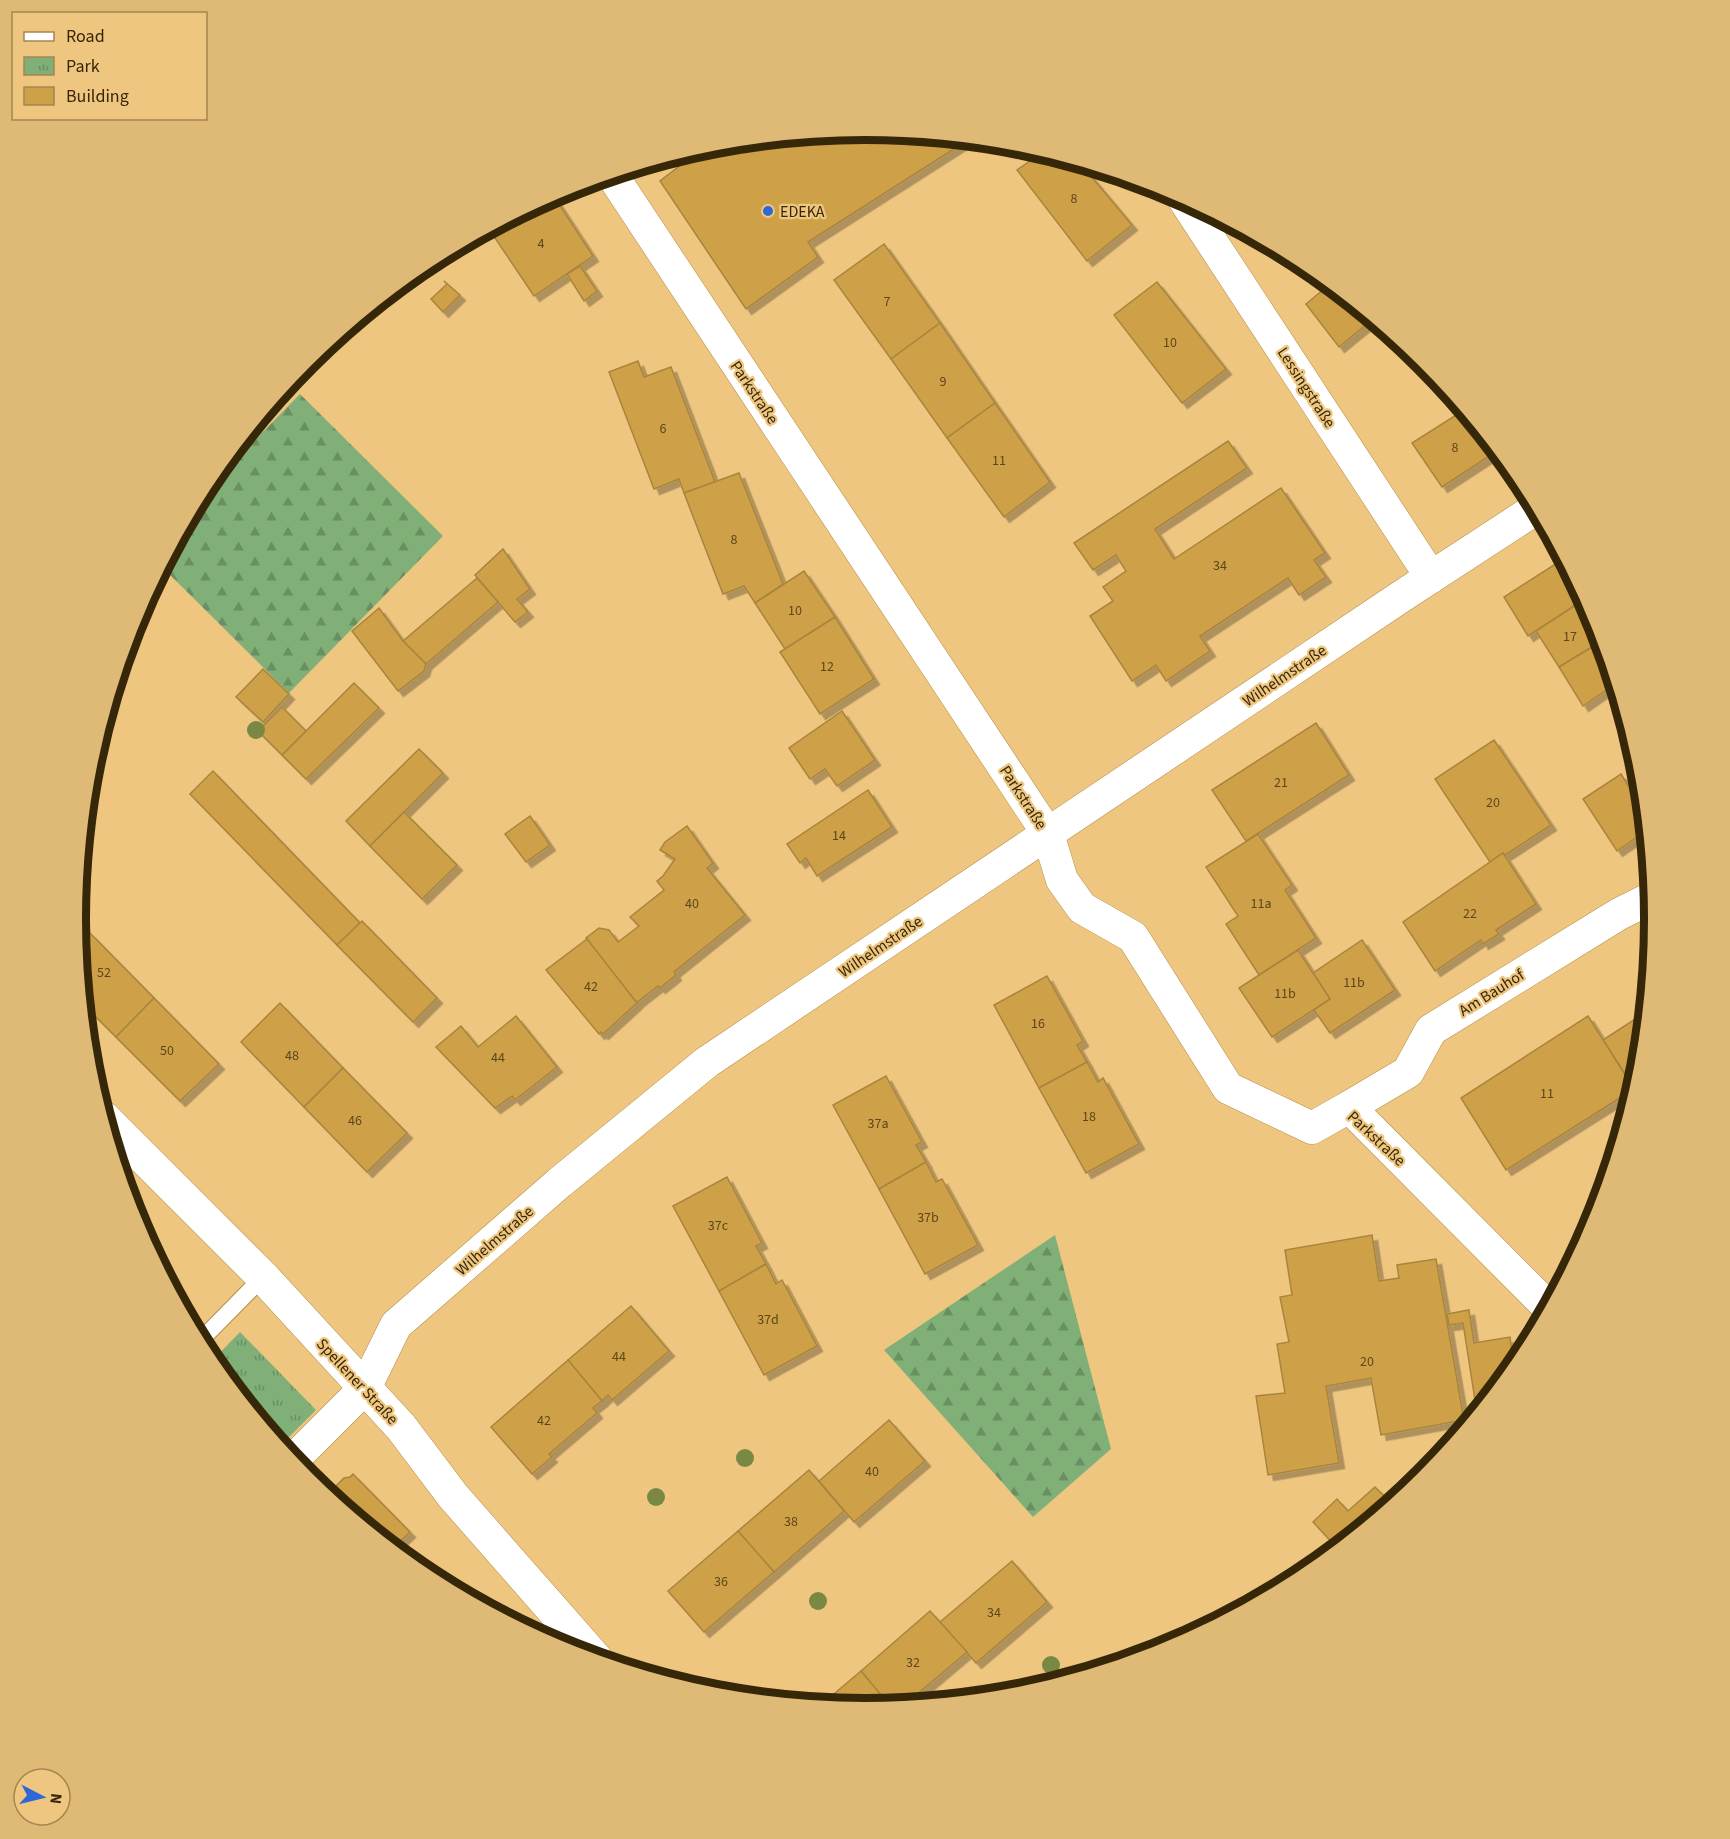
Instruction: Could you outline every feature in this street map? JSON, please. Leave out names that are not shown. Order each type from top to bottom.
[{"type":"street","name":"Parkstraße","points":[[616,181],[1048,834],[1062,880],[1082,908],[1133,937],[1228,1088],[1312,1128],[1349,1107],[1543,1302]]},
{"type":"street","name":"Lessingstraße","points":[[1192,212],[1431,577]]},
{"type":"street","name":"Wilhelmstraße","points":[[299,1454],[365,1388],[396,1326],[559,1183],[707,1062],[1529,513]]},
{"type":"street","name":"Am Bauhof","points":[[1349,1107],[1408,1072],[1431,1030],[1619,914],[1644,902]]},
{"type":"street","name":"Spellener Straße","points":[[114,1128],[263,1277],[401,1427],[453,1496],[586,1647]]},
{"type":"lane","points":[[206,1335],[263,1277]]},
{"type":"green space","points":[[300,394],[443,536],[289,693],[167,572],[217,486],[238,457]]},
{"type":"green space","points":[[1055,1235],[1111,1449],[1033,1517],[884,1350]]},
{"type":"green space","points":[[240,1332],[316,1410],[286,1440],[218,1355]]},
{"type":"building","name":"EDEKA","points":[[865,140],[958,146],[808,242],[818,257],[746,309],[660,181],[682,164],[713,155],[814,142]]},
{"type":"building","points":[[1033,159],[1089,173],[1132,225],[1087,261],[1017,170]]},
{"type":"building","points":[[558,203],[593,256],[534,296],[493,235]]},
{"type":"building","points":[[884,244],[940,323],[891,359],[834,280]]},
{"type":"building","points":[[580,266],[597,291],[584,301],[567,274]]},
{"type":"building","points":[[444,281],[460,295],[443,312],[431,299],[447,284]]},
{"type":"building","points":[[1157,282],[1226,369],[1182,403],[1114,315]]},
{"type":"building","points":[[1324,289],[1367,324],[1339,347],[1306,304]]},
{"type":"building","points":[[940,323],[995,403],[947,438],[891,359]]},
{"type":"building","points":[[638,361],[644,377],[671,367],[715,482],[684,493],[679,479],[654,489],[609,372]]},
{"type":"building","points":[[995,403],[1050,482],[1004,517],[947,438]]},
{"type":"building","points":[[1458,414],[1491,455],[1442,487],[1412,443]]},
{"type":"building","points":[[1228,441],[1247,468],[1155,529],[1174,559],[1281,488],[1325,553],[1314,560],[1326,577],[1299,595],[1288,578],[1200,636],[1210,651],[1166,681],[1156,665],[1132,681],[1090,616],[1113,601],[1103,587],[1126,571],[1116,555],[1093,570],[1074,543]]},
{"type":"building","points":[[739,473],[783,584],[755,603],[744,586],[723,594],[684,493]]},
{"type":"building","points":[[503,549],[530,589],[517,599],[528,612],[515,622],[475,575]]},
{"type":"building","points":[[1557,563],[1577,604],[1528,636],[1504,597]]},
{"type":"building","points":[[804,571],[835,617],[785,649],[755,603]]},
{"type":"building","points":[[477,578],[498,602],[426,664],[403,641]]},
{"type":"building","points":[[1577,604],[1594,646],[1559,667],[1536,631]]},
{"type":"building","points":[[379,608],[403,641],[426,664],[424,671],[398,691],[352,631]]},
{"type":"building","points":[[835,617],[874,679],[820,714],[780,652]]},
{"type":"building","points":[[1594,646],[1609,688],[1583,706],[1559,667]]},
{"type":"building","points":[[263,669],[289,694],[263,722],[236,697]]},
{"type":"building","points":[[354,683],[379,708],[306,779],[282,755]]},
{"type":"building","points":[[282,707],[306,731],[282,755],[258,731]]},
{"type":"building","points":[[842,711],[875,760],[837,786],[825,769],[810,779],[789,748]]},
{"type":"building","points":[[1316,723],[1349,775],[1246,841],[1212,790]]},
{"type":"building","points":[[1494,740],[1551,825],[1490,862],[1435,779]]},
{"type":"building","points":[[419,749],[443,773],[370,846],[346,821]]},
{"type":"building","points":[[213,771],[360,923],[337,945],[190,794]]},
{"type":"building","points":[[1621,774],[1635,796],[1640,835],[1617,851],[1583,799]]},
{"type":"building","points":[[1633,784],[1634,795],[1629,786]]},
{"type":"building","points":[[868,790],[892,827],[817,876],[806,858],[800,863],[787,844]]},
{"type":"building","points":[[404,812],[457,865],[422,899],[370,846]]},
{"type":"building","points":[[530,816],[550,845],[526,862],[505,834]]},
{"type":"building","points":[[687,826],[713,863],[707,868],[745,915],[674,972],[676,975],[660,988],[658,986],[636,1003],[586,938],[599,928],[609,930],[618,942],[639,926],[630,917],[664,890],[657,881],[675,859],[660,850],[665,842]]},
{"type":"building","points":[[1258,834],[1292,885],[1285,890],[1316,938],[1259,975],[1226,924],[1238,916],[1206,867]]},
{"type":"building","points":[[1503,853],[1536,904],[1496,930],[1499,934],[1483,944],[1481,940],[1435,971],[1403,922]]},
{"type":"building","points":[[362,921],[437,998],[413,1022],[337,945]]},
{"type":"building","points":[[90,933],[154,998],[116,1037],[91,1012],[86,937]]},
{"type":"building","points":[[587,939],[637,1003],[603,1034],[601,1032],[599,1034],[546,970]]},
{"type":"building","points":[[1362,940],[1395,990],[1330,1033],[1314,1010],[1330,999],[1313,973]]},
{"type":"building","points":[[1298,950],[1330,999],[1272,1037],[1239,988]]},
{"type":"building","points":[[1047,976],[1083,1041],[1077,1045],[1087,1062],[1039,1088],[994,1005]]},
{"type":"building","points":[[154,998],[219,1064],[180,1101],[116,1037]]},
{"type":"building","points":[[280,1003],[343,1068],[304,1107],[241,1042]]},
{"type":"building","points":[[516,1016],[557,1067],[515,1100],[512,1096],[495,1108],[436,1047],[461,1026],[478,1047]]},
{"type":"building","points":[[1588,1016],[1628,1080],[1624,1095],[1506,1170],[1461,1098]]},
{"type":"building","points":[[1638,1017],[1628,1079],[1603,1040]]},
{"type":"building","points":[[1087,1062],[1098,1082],[1103,1078],[1139,1144],[1086,1173],[1039,1088]]},
{"type":"building","points":[[343,1068],[407,1133],[367,1172],[304,1107]]},
{"type":"building","points":[[886,1076],[922,1142],[916,1145],[926,1162],[879,1189],[833,1105]]},
{"type":"building","points":[[926,1162],[936,1182],[942,1179],[978,1245],[925,1274],[879,1189]]},
{"type":"building","points":[[727,1177],[762,1243],[756,1246],[766,1264],[719,1291],[673,1206]]},
{"type":"building","points":[[1372,1235],[1379,1281],[1399,1278],[1397,1265],[1436,1259],[1464,1418],[1461,1420],[1381,1435],[1371,1378],[1326,1386],[1339,1463],[1268,1475],[1256,1396],[1285,1393],[1277,1344],[1289,1342],[1280,1297],[1292,1295],[1285,1250]]},
{"type":"building","points":[[766,1264],[776,1284],[782,1280],[817,1346],[764,1375],[719,1291]]},
{"type":"building","points":[[631,1306],[669,1351],[612,1400],[608,1395],[602,1401],[568,1360]]},
{"type":"building","points":[[1469,1310],[1474,1343],[1510,1337],[1512,1354],[1475,1403],[1463,1323],[1449,1325],[1447,1314]]},
{"type":"building","points":[[568,1360],[602,1401],[593,1408],[597,1413],[549,1454],[552,1457],[532,1474],[491,1427]]},
{"type":"building","points":[[889,1420],[925,1461],[854,1522],[819,1481]]},
{"type":"building","points":[[809,1470],[844,1511],[774,1572],[738,1531]]},
{"type":"building","points":[[353,1474],[410,1532],[398,1544],[333,1489],[344,1478]]},
{"type":"building","points":[[1375,1487],[1387,1499],[1333,1543],[1313,1522],[1337,1499],[1348,1511]]},
{"type":"building","points":[[738,1531],[774,1572],[704,1632],[668,1591]]},
{"type":"building","points":[[1012,1561],[1047,1602],[976,1663],[940,1622]]},
{"type":"building","points":[[930,1611],[967,1652],[914,1697],[884,1698],[861,1671]]},
{"type":"building","points":[[861,1671],[884,1698],[865,1699],[830,1698]]},
{"type":"place","name":"EDEKA","points":[[768,211]]}]
